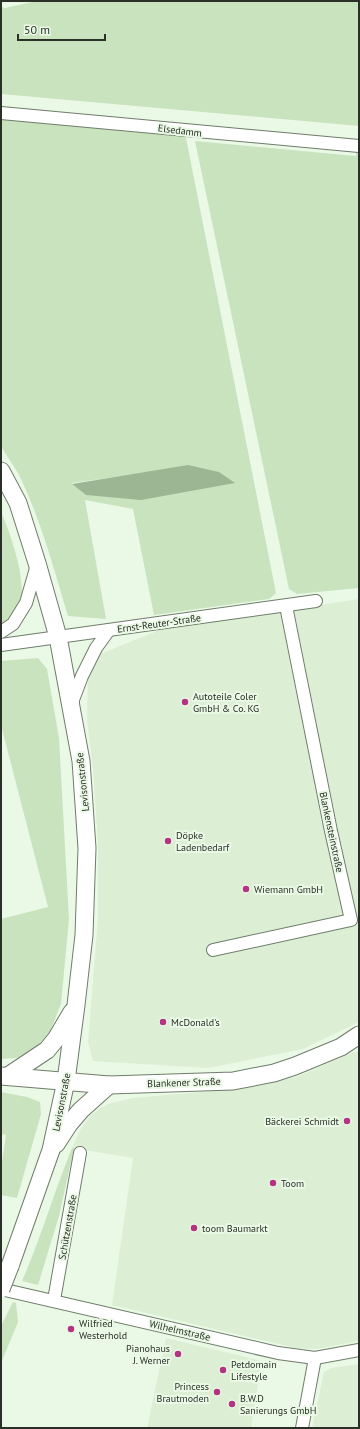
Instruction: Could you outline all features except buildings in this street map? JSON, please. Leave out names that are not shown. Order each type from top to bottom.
[{"type":"main road","name":"Levisonstraße","points":[[1,471],[18,503],[58,637],[81,761],[87,848],[84,935],[66,1081],[51,1150],[1,1289]]},
{"type":"main road","name":"Levisonstraße","points":[[5,1076],[47,1050],[56,1039],[76,1005]]},
{"type":"main road","name":"Blankener Straße","points":[[5,1076],[109,1085],[233,1081],[274,1073],[295,1066],[341,1047],[359,1035]]},
{"type":"main road","name":"Levisonstraße","points":[[51,1150],[81,1110],[109,1085]]},
{"type":"street","name":"Elsedamm","points":[[1,113],[359,146]]},
{"type":"street","points":[[1,632],[13,624],[26,603],[37,563]]},
{"type":"street","name":"Ernst-Reuter-Straße","points":[[1,645],[316,601]]},
{"type":"street","name":"Blankensteinstraße","points":[[213,950],[351,920],[331,831],[286,606]]},
{"type":"street","points":[[71,706],[82,676],[93,653],[109,630]]},
{"type":"street","name":"Schützenstraße","points":[[54,1300],[80,1153]]},
{"type":"street","name":"Wilhelmstraße","points":[[1,1289],[54,1300],[278,1353],[315,1358],[359,1350]]},
{"type":"street","points":[[302,1428],[315,1358]]},
{"type":"shaded area","points":[[37,1],[359,1],[359,126],[1,94],[1,7],[5,8]]},
{"type":"shaded area","points":[[1,114],[185,133],[276,593],[269,599],[154,615],[133,509],[85,500],[106,619],[68,616],[47,545],[28,494],[16,469],[1,446]],"holes":[[[136,474],[86,495],[72,483]]]},
{"type":"shaded area","points":[[195,141],[356,156],[356,148],[359,148],[359,588],[297,594],[289,589]]},
{"type":"shaded area","points":[[188,465],[219,472],[235,483],[141,500],[86,495],[72,484]]},
{"type":"shaded area","points":[[1,512],[16,554],[22,589],[21,598],[16,609],[1,625]]},
{"type":"shaded area","points":[[359,599],[359,1022],[303,1049],[208,1068],[93,1061],[88,1042],[98,918],[98,845],[93,769],[87,720],[88,671],[95,656],[162,629]]},
{"type":"shaded area","points":[[38,658],[47,669],[59,738],[69,919],[61,1004],[49,1034],[28,1055],[16,1058],[1,1059],[1,919],[48,907],[1,725],[1,661]]},
{"type":"shaded area","points":[[357,1052],[359,1053],[359,1341],[317,1349],[296,1348],[112,1305],[133,1158],[72,1148],[80,1130],[90,1116],[100,1108],[111,1103],[133,1098],[235,1089],[280,1081],[299,1076]]},
{"type":"shaded area","points":[[1,1092],[27,1097],[40,1102],[41,1114],[17,1198],[1,1195],[1,1169],[6,1135],[1,1134]]},
{"type":"shaded area","points":[[72,1148],[74,1148],[59,1216],[38,1285],[22,1281],[59,1181]]},
{"type":"shaded area","points":[[13,1302],[16,1303],[18,1322],[1,1363],[1,1326]]},
{"type":"shaded area","points":[[166,1338],[262,1361],[251,1428],[147,1428]]},
{"type":"shaded area","points":[[359,1364],[359,1428],[312,1428],[324,1372],[332,1368]]},
{"type":"place","name":"Autoteile Coler GmbH & Co. KG","points":[[185,702]]},
{"type":"place","name":"Döpke Ladenbedarf","points":[[168,841]]},
{"type":"place","name":"Wiemann GmbH","points":[[246,889]]},
{"type":"place","name":"McDonald's","points":[[163,1022]]},
{"type":"place","name":"Bäckerei Schmidt","points":[[347,1121]]},
{"type":"place","name":"Toom","points":[[273,1183]]},
{"type":"place","name":"toom Baumarkt","points":[[194,1228]]},
{"type":"place","name":"Wilfried Westerhold","points":[[71,1329]]},
{"type":"place","name":"Pianohaus J. Werner","points":[[178,1354]]},
{"type":"place","name":"Petdomain Lifestyle","points":[[223,1370]]},
{"type":"place","name":"Princess Brautmoden","points":[[217,1392]]},
{"type":"place","name":"B.W.D Sanierungs GmbH","points":[[232,1404]]}]
